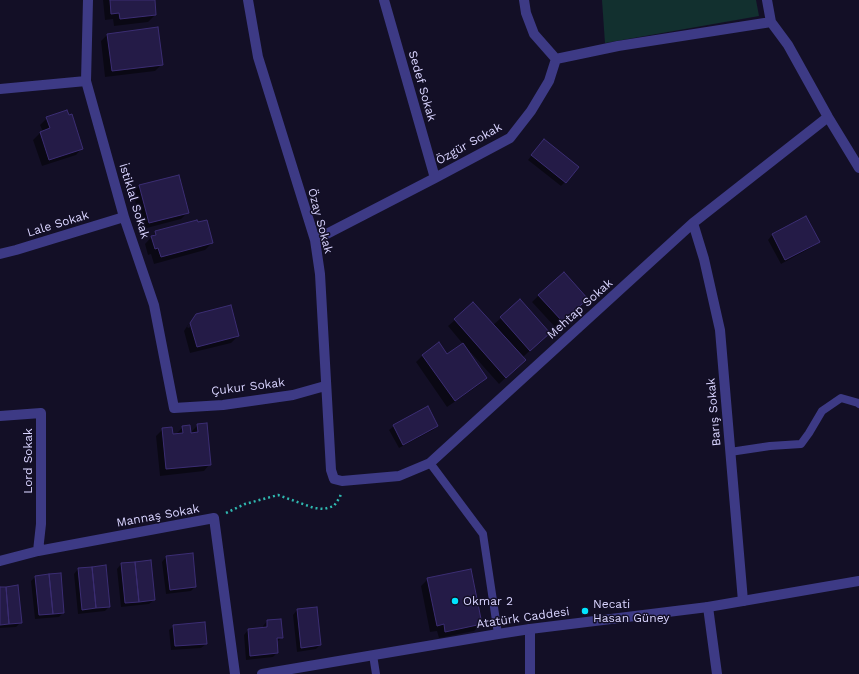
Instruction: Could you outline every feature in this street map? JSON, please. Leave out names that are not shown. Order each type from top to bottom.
[{"type":"street","name":"İstiklal Sokak","points":[[88,0],[86,81],[124,217],[154,305],[174,408]]},
{"type":"street","name":"Özay Sokak","points":[[248,0],[258,57],[315,240],[320,274],[325,386],[331,470],[338,480]]},
{"type":"street","name":"Sedef Sokak","points":[[384,0],[435,178]]},
{"type":"street","points":[[524,0],[526,13],[534,34],[556,59],[618,46],[771,22]]},
{"type":"street","points":[[767,0],[771,22],[788,45],[828,117],[859,168]]},
{"type":"street","name":"Özgür Sokak","points":[[315,240],[510,138],[531,111],[549,81],[556,59]]},
{"type":"street","points":[[0,89],[86,81]]},
{"type":"street","name":"Mehtap Sokak","points":[[338,480],[399,476],[430,463],[693,223],[828,117]]},
{"type":"street","name":"Lale Sokak","points":[[0,254],[124,217]]},
{"type":"street","name":"Barış Sokak","points":[[693,223],[704,259],[720,330],[743,601]]},
{"type":"street","name":"Çukur Sokak","points":[[174,408],[223,405],[278,397],[325,386]]},
{"type":"street","name":"Lord Sokak","points":[[0,416],[41,413],[41,524],[38,551]]},
{"type":"street","name":"Mannaş Sokak","points":[[0,561],[38,551],[214,518],[235,674]]},
{"type":"street","name":"Atatürk Caddesi","points":[[262,674],[530,629],[708,607],[859,581]]},
{"type":"street","points":[[708,607],[717,674]]},
{"type":"street","points":[[530,629],[530,674]]},
{"type":"lane","points":[[730,452],[770,446],[801,444],[822,411],[841,398],[859,404]]},
{"type":"lane","points":[[430,463],[483,534],[498,634]]},
{"type":"lane","points":[[373,655],[376,674]]},
{"type":"path","points":[[214,518],[245,504],[278,495],[314,508],[324,509],[334,506],[340,497],[338,480]]},
{"type":"green space","points":[[602,0],[756,0],[759,16],[605,43]]},
{"type":"building","points":[[110,0],[155,0],[156,15],[120,19],[119,13],[111,14]]},
{"type":"building","points":[[158,27],[163,65],[112,71],[107,34]]},
{"type":"building","points":[[67,110],[69,115],[72,114],[83,149],[49,160],[40,132],[50,128],[46,117]]},
{"type":"building","points":[[544,139],[579,167],[566,183],[531,155]]},
{"type":"building","points":[[179,175],[189,213],[149,223],[139,185]]},
{"type":"building","points":[[806,216],[820,242],[785,260],[772,234]]},
{"type":"building","points":[[197,220],[198,222],[207,220],[213,243],[161,257],[158,248],[155,249],[151,236],[156,235],[155,231]]},
{"type":"building","points":[[564,272],[588,299],[562,321],[538,295]]},
{"type":"building","points":[[520,299],[550,333],[530,351],[500,317]]},
{"type":"building","points":[[473,302],[526,360],[506,378],[454,319]]},
{"type":"building","points":[[231,305],[239,336],[197,347],[190,323],[196,314]]},
{"type":"building","points":[[439,342],[447,354],[463,343],[487,378],[455,401],[422,355]]},
{"type":"building","points":[[428,406],[438,426],[403,445],[393,425]]},
{"type":"building","points":[[207,423],[211,465],[166,469],[162,428],[172,427],[173,434],[183,433],[182,426],[190,425],[191,433],[198,432],[197,424]]},
{"type":"building","points":[[193,553],[196,587],[170,590],[166,556]]},
{"type":"building","points":[[151,560],[155,600],[139,602],[135,562]]},
{"type":"building","points":[[135,562],[139,602],[125,603],[121,563]]},
{"type":"building","points":[[106,565],[110,607],[96,608],[92,567]]},
{"type":"building","points":[[92,567],[96,608],[82,610],[78,568]]},
{"type":"building","name":"Okmar 2","points":[[471,569],[482,624],[445,632],[444,624],[437,626],[427,578]]},
{"type":"building","points":[[61,573],[64,613],[53,614],[49,574]]},
{"type":"building","points":[[49,574],[53,614],[39,615],[35,576]]},
{"type":"building","points":[[18,585],[22,623],[9,624],[6,587]]},
{"type":"building","points":[[0,587],[6,587],[9,624],[0,625]]},
{"type":"building","points":[[317,607],[321,645],[301,648],[297,609]]},
{"type":"building","points":[[281,619],[283,638],[277,638],[278,653],[250,656],[248,629],[267,627],[267,620]]},
{"type":"building","points":[[205,622],[207,644],[175,646],[173,625]]},
{"type":"place","name":"Okmar 2","points":[[455,601]]},
{"type":"place","name":"Necati Hasan Güney","points":[[585,611]]}]
